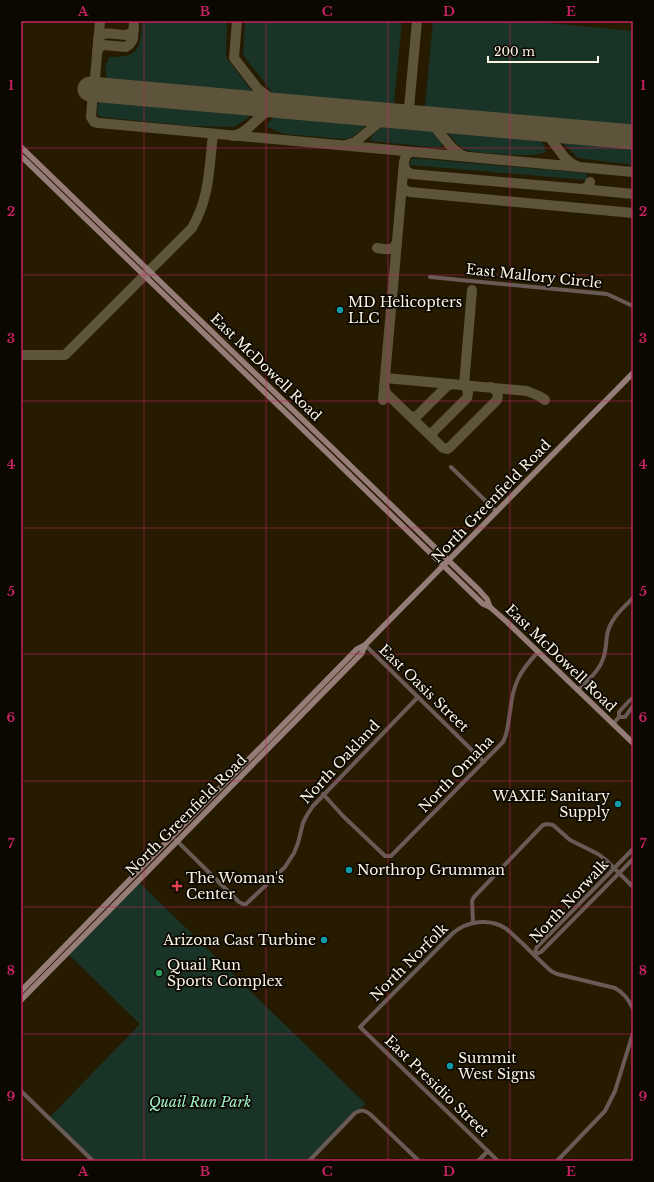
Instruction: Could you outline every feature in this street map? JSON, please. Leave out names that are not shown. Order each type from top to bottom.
[{"type":"main road","name":"East McDowell Road","points":[[21,147],[325,446]]},
{"type":"main road","name":"East McDowell Road","points":[[21,156],[447,563],[483,604],[490,607],[633,744]]},
{"type":"main road","name":"North Greenfield Road","points":[[21,991],[357,649],[365,645],[447,563],[633,373]]},
{"type":"main road","name":"North Greenfield Road","points":[[21,1000],[362,653],[365,645]]},
{"type":"main road","points":[[250,767],[251,762],[263,749],[270,738]]},
{"type":"street","name":"East Mallory Circle","points":[[430,277],[607,294],[633,306]]},
{"type":"street","points":[[451,467],[497,512]]},
{"type":"street","points":[[578,690],[599,667],[603,659],[610,624],[618,613],[633,598]]},
{"type":"street","name":"East Oasis Street","points":[[365,645],[484,762]]},
{"type":"street","name":"North Omaha","points":[[323,794],[385,856],[391,856],[499,747],[505,738],[508,729],[512,697],[516,682],[527,664],[538,652]]},
{"type":"street","name":"North Oakland","points":[[177,841],[239,902],[246,904],[285,867],[294,854],[303,823],[313,806],[418,697]]},
{"type":"street","points":[[613,724],[619,717],[619,712],[633,698]]},
{"type":"street","points":[[619,717],[625,717],[633,706]]},
{"type":"street","points":[[633,887],[617,870],[598,854],[570,840],[553,825],[547,824],[543,826],[474,897],[472,901],[472,923],[491,923],[505,928],[551,971],[557,974],[615,988],[627,997],[633,1009]]},
{"type":"street","points":[[172,836],[177,841]]},
{"type":"street","name":"North Norwalk","points":[[534,955],[541,952],[573,920],[617,870],[633,849]]},
{"type":"street","name":"North Norwalk","points":[[534,955],[537,947],[569,915],[617,870],[633,859]]},
{"type":"street","points":[[569,915],[573,920]]},
{"type":"street","name":"North Norfolk","points":[[360,1027],[452,933],[458,928],[472,923]]},
{"type":"street","name":"East Presidio Street","points":[[360,1027],[498,1161]]},
{"type":"street","points":[[557,1161],[599,1118],[610,1103],[633,1033]]},
{"type":"street","points":[[21,1091],[94,1161]]},
{"type":"street","points":[[309,1161],[355,1113],[361,1109],[365,1110],[371,1115],[419,1161]]},
{"type":"street","points":[[478,1161],[488,1151]]},
{"type":"green space","points":[[142,21],[227,21],[226,57],[254,94],[118,82],[107,79],[105,68],[109,57],[121,57],[135,52],[140,43]]},
{"type":"green space","points":[[245,21],[402,21],[394,103],[391,106],[386,107],[275,96],[243,55]]},
{"type":"green space","points":[[433,21],[528,21],[633,31],[633,129],[428,110],[425,106]]},
{"type":"green space","points":[[101,99],[255,113],[234,127],[190,126],[101,117],[98,115],[97,109]]},
{"type":"green space","points":[[276,114],[364,122],[367,125],[352,137],[344,139],[285,134],[267,127]]},
{"type":"green space","points":[[387,124],[429,129],[442,143],[442,146],[439,148],[371,141],[370,139],[373,135]]},
{"type":"green space","points":[[449,130],[537,138],[542,142],[546,152],[540,154],[520,155],[469,151],[457,144],[448,133]]},
{"type":"green space","points":[[560,140],[633,147],[633,165],[578,158]]},
{"type":"green space","points":[[413,158],[585,173],[587,174],[587,180],[410,165]]},
{"type":"green space","name":"Quail Run Park","points":[[138,881],[366,1104],[355,1113],[309,1161],[93,1161],[49,1118],[140,1024],[67,953]]},
{"type":"taxiway","points":[[94,89],[100,21]]},
{"type":"taxiway","points":[[97,51],[103,45],[126,47],[130,44],[133,39],[134,21]]},
{"type":"taxiway","points":[[237,21],[234,58],[258,89],[281,106]]},
{"type":"taxiway","points":[[417,21],[409,108],[412,114],[420,118]]},
{"type":"taxiway","points":[[98,40],[101,36],[106,34],[111,33],[126,35],[131,33],[134,29]]},
{"type":"taxiway","points":[[93,89],[91,117],[94,122],[99,123],[633,172]]},
{"type":"taxiway","points":[[233,136],[246,130],[268,111],[281,106]]},
{"type":"taxiway","points":[[396,116],[403,114],[409,108]]},
{"type":"taxiway","points":[[346,145],[355,142],[388,115]]},
{"type":"taxiway","points":[[426,119],[436,128],[453,149],[464,156]]},
{"type":"taxiway","points":[[536,129],[548,136],[566,159],[577,166]]},
{"type":"taxiway","points":[[21,355],[65,355],[192,228],[206,194],[213,134]]},
{"type":"taxiway","points":[[383,400],[404,162],[406,155],[411,152]]},
{"type":"taxiway","points":[[404,163],[405,170],[411,174],[582,189],[588,187],[590,182]]},
{"type":"taxiway","points":[[402,185],[404,190],[410,192],[633,213]]},
{"type":"taxiway","points":[[582,189],[633,194]]},
{"type":"taxiway","points":[[377,248],[391,249],[397,242]]},
{"type":"taxiway","points":[[464,385],[472,290]]},
{"type":"taxiway","points":[[385,378],[527,391],[545,400]]},
{"type":"taxiway","points":[[411,416],[417,416],[446,387],[451,384]]},
{"type":"taxiway","points":[[433,438],[433,432],[467,398],[468,390],[462,384]]},
{"type":"taxiway","points":[[384,386],[386,393],[443,448],[447,449],[497,400],[497,392],[491,387]]},
{"type":"runway","points":[[90,89],[633,137]]},
{"type":"place","name":"MD Helicopters LLC","points":[[340,310]]},
{"type":"place","name":"WAXIE Sanitary Supply","points":[[618,804]]},
{"type":"place","name":"Northrop Grumman","points":[[349,870]]},
{"type":"place","name":"The Woman's Center","points":[[177,886]]},
{"type":"place","name":"Arizona Cast Turbine","points":[[324,940]]},
{"type":"place","name":"Quail Run Sports Complex","points":[[159,973]]},
{"type":"place","name":"Summit West Signs","points":[[450,1066]]}]
